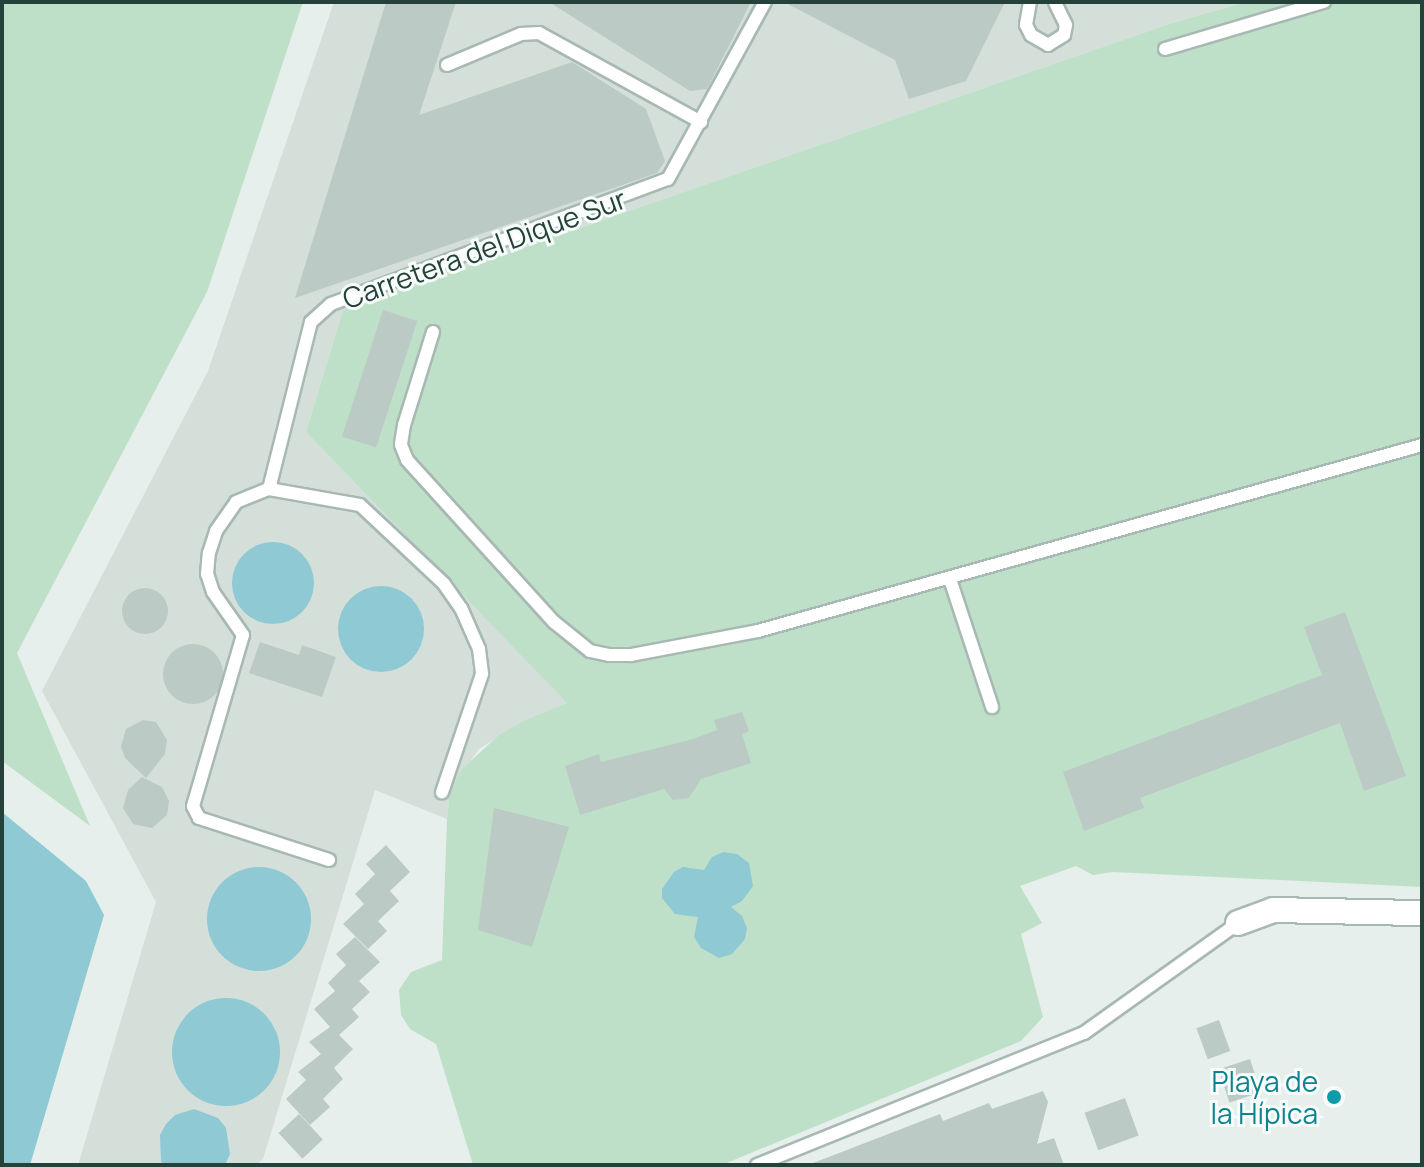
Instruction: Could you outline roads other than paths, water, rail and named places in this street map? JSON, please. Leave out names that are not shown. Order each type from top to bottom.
[{"type":"street","points":[[1238,923],[1273,910],[1422,913]]},
{"type":"lane","name":"Carretera del Dique Sur","points":[[269,489],[306,335],[320,311],[331,304],[665,181],[677,169],[765,2]]},
{"type":"lane","points":[[1030,2],[1026,25],[1031,35],[1048,45],[1064,35],[1066,25],[1055,2]]},
{"type":"lane","points":[[1165,49],[1324,2]]},
{"type":"lane","points":[[447,65],[521,34],[539,33],[701,122]]},
{"type":"lane","points":[[433,332],[404,425],[401,445],[407,460],[554,622],[590,651],[631,655],[758,631],[1422,445]]},
{"type":"lane","points":[[329,860],[199,818],[194,810],[243,635],[213,592],[207,574],[216,531],[236,502],[269,489],[360,505],[444,584],[461,608],[479,649],[482,674],[442,792]]},
{"type":"lane","points":[[950,579],[992,707]]},
{"type":"lane","points":[[757,1165],[1084,1033],[1238,923]]},
{"type":"water","points":[[265,542],[281,542],[296,549],[307,560],[314,583],[311,599],[302,612],[281,624],[265,624],[250,617],[239,606],[232,591],[232,575],[239,560],[250,549]]},
{"type":"water","points":[[381,586],[398,589],[412,598],[421,612],[424,629],[421,646],[412,660],[398,669],[381,672],[364,669],[350,660],[341,646],[338,629],[341,612],[350,598],[364,589]]},
{"type":"water","points":[[2,812],[86,881],[104,915],[30,1165],[2,1165]]},
{"type":"water","points":[[723,852],[737,854],[749,863],[753,886],[742,901],[731,907],[742,916],[747,928],[745,939],[732,954],[719,958],[701,948],[694,937],[698,917],[675,914],[662,898],[662,889],[674,872],[683,867],[704,870],[712,857]]},
{"type":"water","points":[[259,867],[279,871],[296,882],[307,899],[311,919],[307,939],[296,956],[279,967],[259,971],[239,967],[222,956],[211,939],[207,919],[211,899],[222,882],[239,871]]},
{"type":"water","points":[[226,998],[247,1002],[264,1014],[276,1031],[280,1052],[276,1073],[264,1090],[247,1102],[226,1106],[205,1102],[188,1090],[176,1073],[172,1052],[176,1031],[188,1014],[205,1002]]},
{"type":"water","points":[[194,1109],[218,1118],[226,1128],[230,1154],[225,1165],[164,1165],[161,1161],[160,1135],[166,1124],[175,1115]]},
{"type":"place","name":"Playa de la Hípica","points":[[1334,1097]]}]
